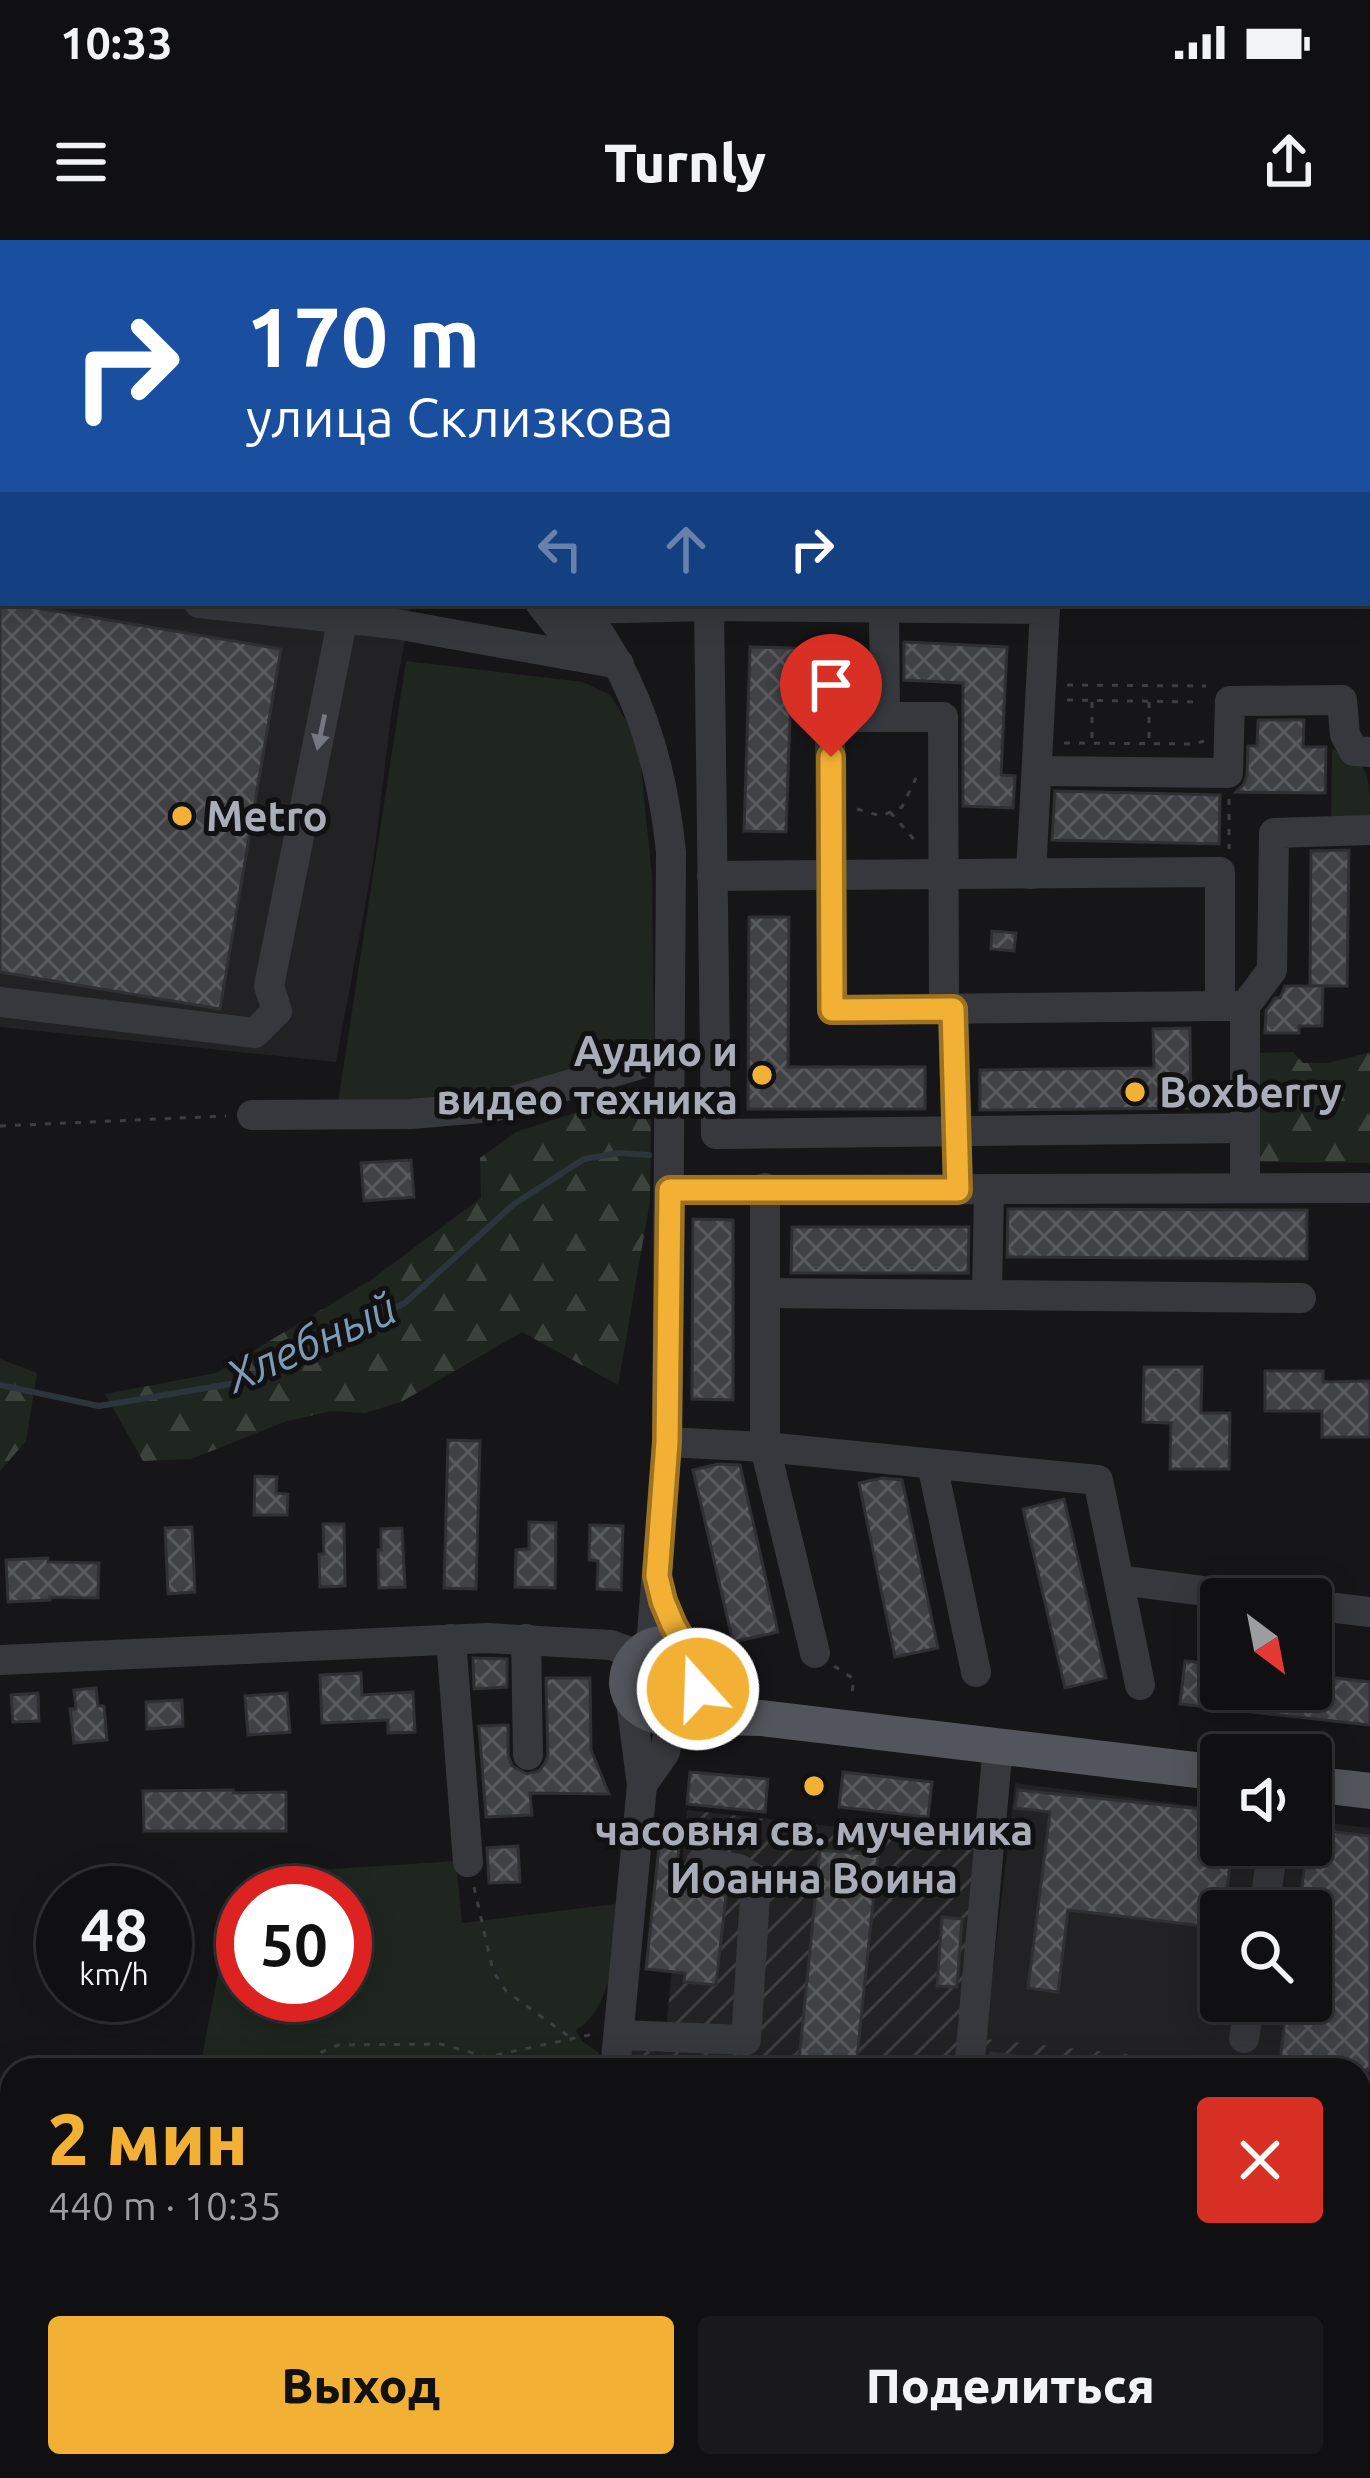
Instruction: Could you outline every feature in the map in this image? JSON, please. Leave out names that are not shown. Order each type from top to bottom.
[{"type":"main road","points":[[761,1718],[671,1646],[645,1651],[627,1676],[630,1694],[645,1712],[657,1716],[761,1718],[1200,1770]]},
{"type":"main road","points":[[673,1715],[696,1695],[699,1684],[694,1663]]},
{"type":"main road","points":[[1332,1786],[1370,1791]]},
{"type":"street","points":[[232,606],[343,616],[421,615],[619,664]]},
{"type":"street","points":[[542,606],[583,657]]},
{"type":"street","points":[[579,606],[1045,609],[1047,692],[1031,874]]},
{"type":"street","points":[[0,1660],[451,1639],[611,1645],[645,1651],[657,1576],[667,1442],[669,830],[651,745],[619,664],[579,606]]},
{"type":"street","points":[[710,606],[716,1134],[1245,1128]]},
{"type":"street","points":[[884,609],[885,717]]},
{"type":"street","points":[[0,1002],[255,1033],[277,1011],[269,986],[343,616]]},
{"type":"street","points":[[1038,757],[1149,758],[1228,773],[1229,734],[1218,691],[1356,700],[1345,736],[1354,751],[1370,752]]},
{"type":"street","points":[[987,1294],[974,1190],[956,1132],[949,1009],[944,874],[943,717],[830,717],[832,1010],[949,1009],[1233,1006],[1272,970],[1274,833],[1370,830]]},
{"type":"street","points":[[712,876],[1220,872],[1245,1128],[1245,1188]]},
{"type":"street","points":[[252,1115],[411,1114],[493,1106],[671,1055]]},
{"type":"street","points":[[765,1188],[765,1447],[815,1653]]},
{"type":"street","points":[[670,1190],[1370,1188]]},
{"type":"street","points":[[765,1293],[1300,1298]]},
{"type":"street","points":[[667,1442],[765,1447],[1098,1480],[1140,1684]]},
{"type":"street","points":[[932,1463],[976,1672]]},
{"type":"street","points":[[657,1576],[663,1601],[694,1663]]},
{"type":"street","points":[[1118,1580],[1200,1591]]},
{"type":"street","points":[[1332,1607],[1370,1612]]},
{"type":"street","points":[[451,1639],[468,1862]]},
{"type":"street","points":[[526,1640],[529,1755]]},
{"type":"street","points":[[616,2058],[642,1785],[630,1694]]},
{"type":"street","points":[[642,1785],[665,1752],[673,1715]]},
{"type":"street","points":[[970,2058],[998,1745]]},
{"type":"street","points":[[619,2035],[746,2041],[756,1880],[739,1869],[701,1862]]},
{"type":"street","points":[[1244,2038],[1247,2022]]},
{"type":"path","points":[[1047,692],[1218,691]]},
{"type":"path","points":[[1047,692],[1092,700],[1149,701],[1218,691]]},
{"type":"path","points":[[1092,700],[1093,757]]},
{"type":"path","points":[[1149,701],[1149,758]]},
{"type":"path","points":[[1038,757],[1149,758],[1229,734]]},
{"type":"path","points":[[1228,773],[1229,851]]},
{"type":"path","points":[[850,799],[858,811],[881,816],[902,807],[917,776]]},
{"type":"path","points":[[0,1126],[252,1115]]},
{"type":"path","points":[[815,1653],[854,1679],[851,1702]]},
{"type":"path","points":[[468,1862],[494,1971],[506,1991],[571,2038]]},
{"type":"path","points":[[307,2058],[338,2045],[441,2044],[487,2057],[571,2038],[619,2035]]},
{"type":"shaded area","points":[[0,606],[411,606],[392,709],[373,863],[336,1062],[0,1027]]},
{"type":"shaded area","points":[[1015,1783],[1200,1806],[1200,1866],[1332,1866],[1332,1823],[1370,1828],[1370,2058],[1156,2058],[985,2039]]},
{"type":"shaded area","points":[[687,1810],[977,1843],[960,2058],[625,2058],[626,2050],[664,2052]]},
{"type":"shaded area","points":[[985,2039],[1162,2058],[983,2058]]},
{"type":"green space","points":[[406,661],[583,682],[610,695],[626,720],[640,757],[652,876],[654,1051],[485,1100],[337,1109]]},
{"type":"green space","points":[[1332,749],[1361,764],[1370,816],[1331,823]]},
{"type":"green space","points":[[1293,1052],[1303,1063],[1329,1063],[1370,1052],[1370,1163],[1259,1162],[1254,1053]]},
{"type":"green space","points":[[651,1088],[650,1201],[618,1385],[522,1332],[401,1402],[365,1413],[331,1411],[287,1421],[191,1459],[143,1461],[105,1394],[216,1373],[371,1280],[481,1198],[480,1158],[516,1132]]},
{"type":"green space","points":[[0,1359],[37,1373],[26,1441],[0,1471]]},
{"type":"green space","points":[[663,1663],[675,1668],[680,1680],[675,1692],[663,1697],[651,1692],[646,1680],[651,1668]]},
{"type":"green space","points":[[456,1861],[462,1923],[622,1903],[605,1991],[598,2007],[576,2030],[599,2058],[202,2058],[216,1983],[216,2022],[372,2022],[372,1866]]},
{"type":"building","points":[[0,606],[25,606],[281,649],[220,1009],[0,972]]},
{"type":"building","points":[[904,642],[1007,647],[1001,775],[1015,776],[1013,808],[963,806],[963,683],[904,680]]},
{"type":"building","points":[[750,647],[865,650],[865,691],[791,689],[786,832],[744,831]]},
{"type":"building","points":[[1258,720],[1304,720],[1303,747],[1326,747],[1325,793],[1236,792],[1247,775],[1248,746],[1257,746]]},
{"type":"building","points":[[1055,791],[1220,795],[1219,844],[1052,840]]},
{"type":"building","points":[[1349,850],[1347,986],[1310,986],[1311,851]]},
{"type":"building","points":[[749,917],[789,917],[788,1067],[925,1067],[925,1109],[748,1109]]},
{"type":"building","points":[[992,931],[1016,933],[1014,951],[991,949]]},
{"type":"building","points":[[1285,986],[1323,986],[1322,1026],[1299,1026],[1299,1033],[1265,1033],[1266,1011]]},
{"type":"building","points":[[1190,1028],[1191,1108],[980,1110],[980,1070],[1154,1068],[1153,1029]]},
{"type":"building","points":[[411,1160],[414,1197],[364,1201],[361,1163]]},
{"type":"building","points":[[1008,1209],[1307,1210],[1307,1259],[1007,1257]]},
{"type":"building","points":[[693,1219],[733,1220],[733,1400],[692,1399]]},
{"type":"building","points":[[792,1227],[969,1227],[968,1273],[791,1273]]},
{"type":"building","points":[[1144,1367],[1202,1367],[1201,1413],[1230,1413],[1229,1469],[1170,1469],[1171,1423],[1143,1422]]},
{"type":"building","points":[[1265,1371],[1323,1371],[1323,1382],[1370,1381],[1370,1437],[1322,1437],[1322,1411],[1265,1411]]},
{"type":"building","points":[[448,1440],[480,1441],[476,1589],[444,1588]]},
{"type":"building","points":[[740,1465],[778,1632],[733,1642],[693,1470]]},
{"type":"building","points":[[255,1476],[277,1477],[276,1493],[288,1494],[287,1515],[254,1515]]},
{"type":"building","points":[[902,1480],[938,1648],[895,1657],[859,1483]]},
{"type":"building","points":[[1064,1499],[1106,1678],[1065,1688],[1023,1509]]},
{"type":"building","points":[[529,1522],[556,1523],[555,1588],[515,1587],[516,1550],[529,1549]]},
{"type":"building","points":[[323,1524],[344,1524],[345,1586],[320,1587]]},
{"type":"building","points":[[590,1525],[623,1526],[621,1590],[597,1589],[598,1561],[589,1560]]},
{"type":"building","points":[[192,1527],[195,1592],[168,1594],[165,1528]]},
{"type":"building","points":[[402,1528],[405,1587],[379,1588],[381,1529]]},
{"type":"building","points":[[48,1558],[48,1562],[99,1563],[98,1598],[8,1602],[6,1560]]},
{"type":"building","points":[[473,1658],[507,1659],[507,1687],[474,1689]]},
{"type":"building","points":[[1185,1661],[1200,1663],[1200,1706],[1180,1704]]},
{"type":"building","points":[[361,1673],[362,1695],[413,1692],[415,1732],[388,1733],[388,1720],[322,1723],[320,1675]]},
{"type":"building","points":[[1332,1677],[1370,1682],[1370,1725],[1234,1710],[1332,1710]]},
{"type":"building","points":[[546,1678],[590,1678],[591,1750],[609,1794],[530,1793],[532,1815],[486,1817],[479,1726],[508,1725],[512,1766],[527,1774],[539,1771],[548,1755]]},
{"type":"building","points":[[96,1688],[98,1706],[104,1706],[107,1740],[74,1743],[70,1709],[76,1709],[74,1690]]},
{"type":"building","points":[[38,1693],[39,1721],[13,1722],[11,1695]]},
{"type":"building","points":[[287,1693],[290,1732],[248,1735],[245,1696]]},
{"type":"building","points":[[182,1700],[183,1726],[147,1729],[146,1702]]},
{"type":"building","points":[[690,1772],[768,1779],[765,1812],[687,1804]]},
{"type":"building","points":[[843,1772],[932,1782],[928,1817],[839,1807]]},
{"type":"building","points":[[1018,1790],[1200,1809],[1200,1866],[1230,1866],[1227,1890],[1200,1890],[1200,1926],[1068,1910],[1058,1992],[1028,1988],[1050,1812],[1015,1808]]},
{"type":"building","points":[[143,1791],[286,1792],[286,1831],[144,1831]]},
{"type":"building","points":[[1332,1831],[1370,1836],[1370,2058],[1280,2058],[1285,2022],[1332,2022],[1332,1890],[1302,1890],[1304,1866],[1332,1866]]},
{"type":"building","points":[[660,1837],[680,1839],[675,1881],[727,1887],[716,1985],[684,1982],[685,1973],[646,1969]]},
{"type":"building","points":[[518,1846],[520,1882],[489,1883],[487,1848]]},
{"type":"building","points":[[820,1850],[878,1855],[857,2058],[799,2058]]},
{"type":"building","points":[[942,1917],[962,1919],[957,1987],[937,1986]]},
{"type":"building","points":[[991,2053],[1034,2058],[990,2058]]},
{"type":"waterway","name":"Хлебный","points":[[0,1385],[99,1406],[236,1383],[405,1303],[514,1204],[584,1159],[619,1153],[649,1155]]},
{"type":"place","name":"Metro","points":[[182,816]]},
{"type":"place","name":"Аудио и видео техника","points":[[762,1075]]},
{"type":"place","name":"Boxberry","points":[[1135,1092]]},
{"type":"place","name":"часовня св. мученика Иоанна Воина","points":[[814,1786]]},
{"type":"route","points":[[698,1689],[697,1667],[673,1625],[657,1576],[667,1442],[670,1190],[958,1190],[953,1009],[832,1010],[831,757]]}]
